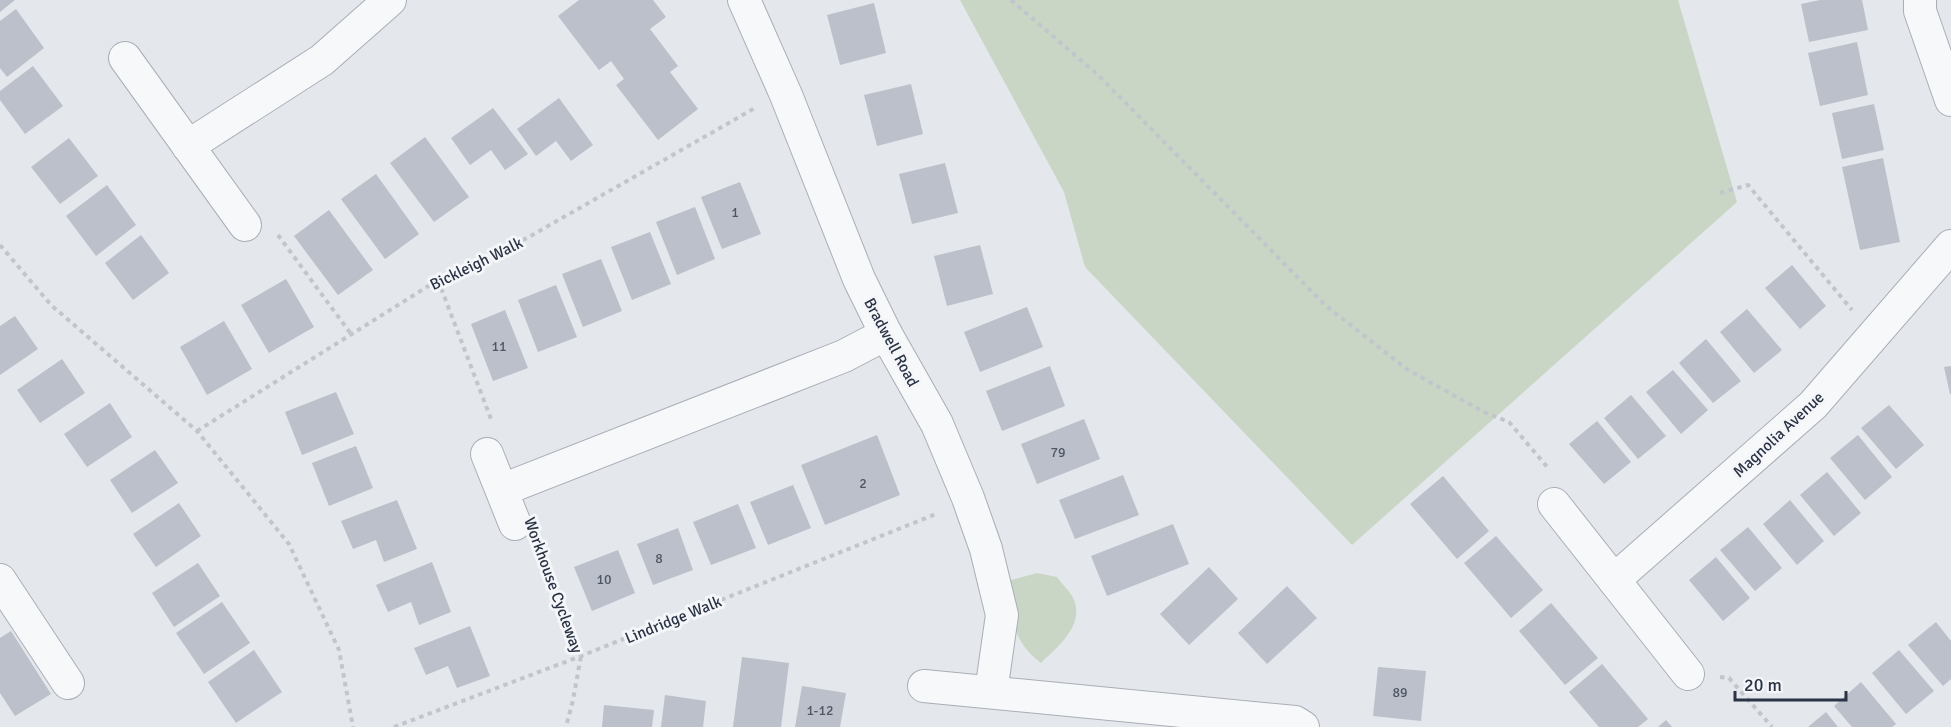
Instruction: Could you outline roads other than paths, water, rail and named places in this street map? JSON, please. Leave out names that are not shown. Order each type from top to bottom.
[{"type":"street","points":[[188,146],[322,60],[390,0]]},
{"type":"street","name":"Bradwell Road","points":[[744,0],[786,95],[859,279],[886,334],[937,424],[968,498],[986,549],[1002,615],[991,692]]},
{"type":"street","points":[[1920,0],[1920,11],[1951,100]]},
{"type":"street","points":[[125,58],[245,225]]},
{"type":"street","name":"Magnolia Avenue","points":[[1614,580],[1813,405],[1951,246]]},
{"type":"street","points":[[502,490],[844,356],[886,334]]},
{"type":"street","points":[[487,454],[502,490],[526,531]]},
{"type":"street","points":[[1554,504],[1688,674]]},
{"type":"street","points":[[0,580],[68,683]]},
{"type":"street","points":[[924,686],[1295,722],[1303,727]]}]
